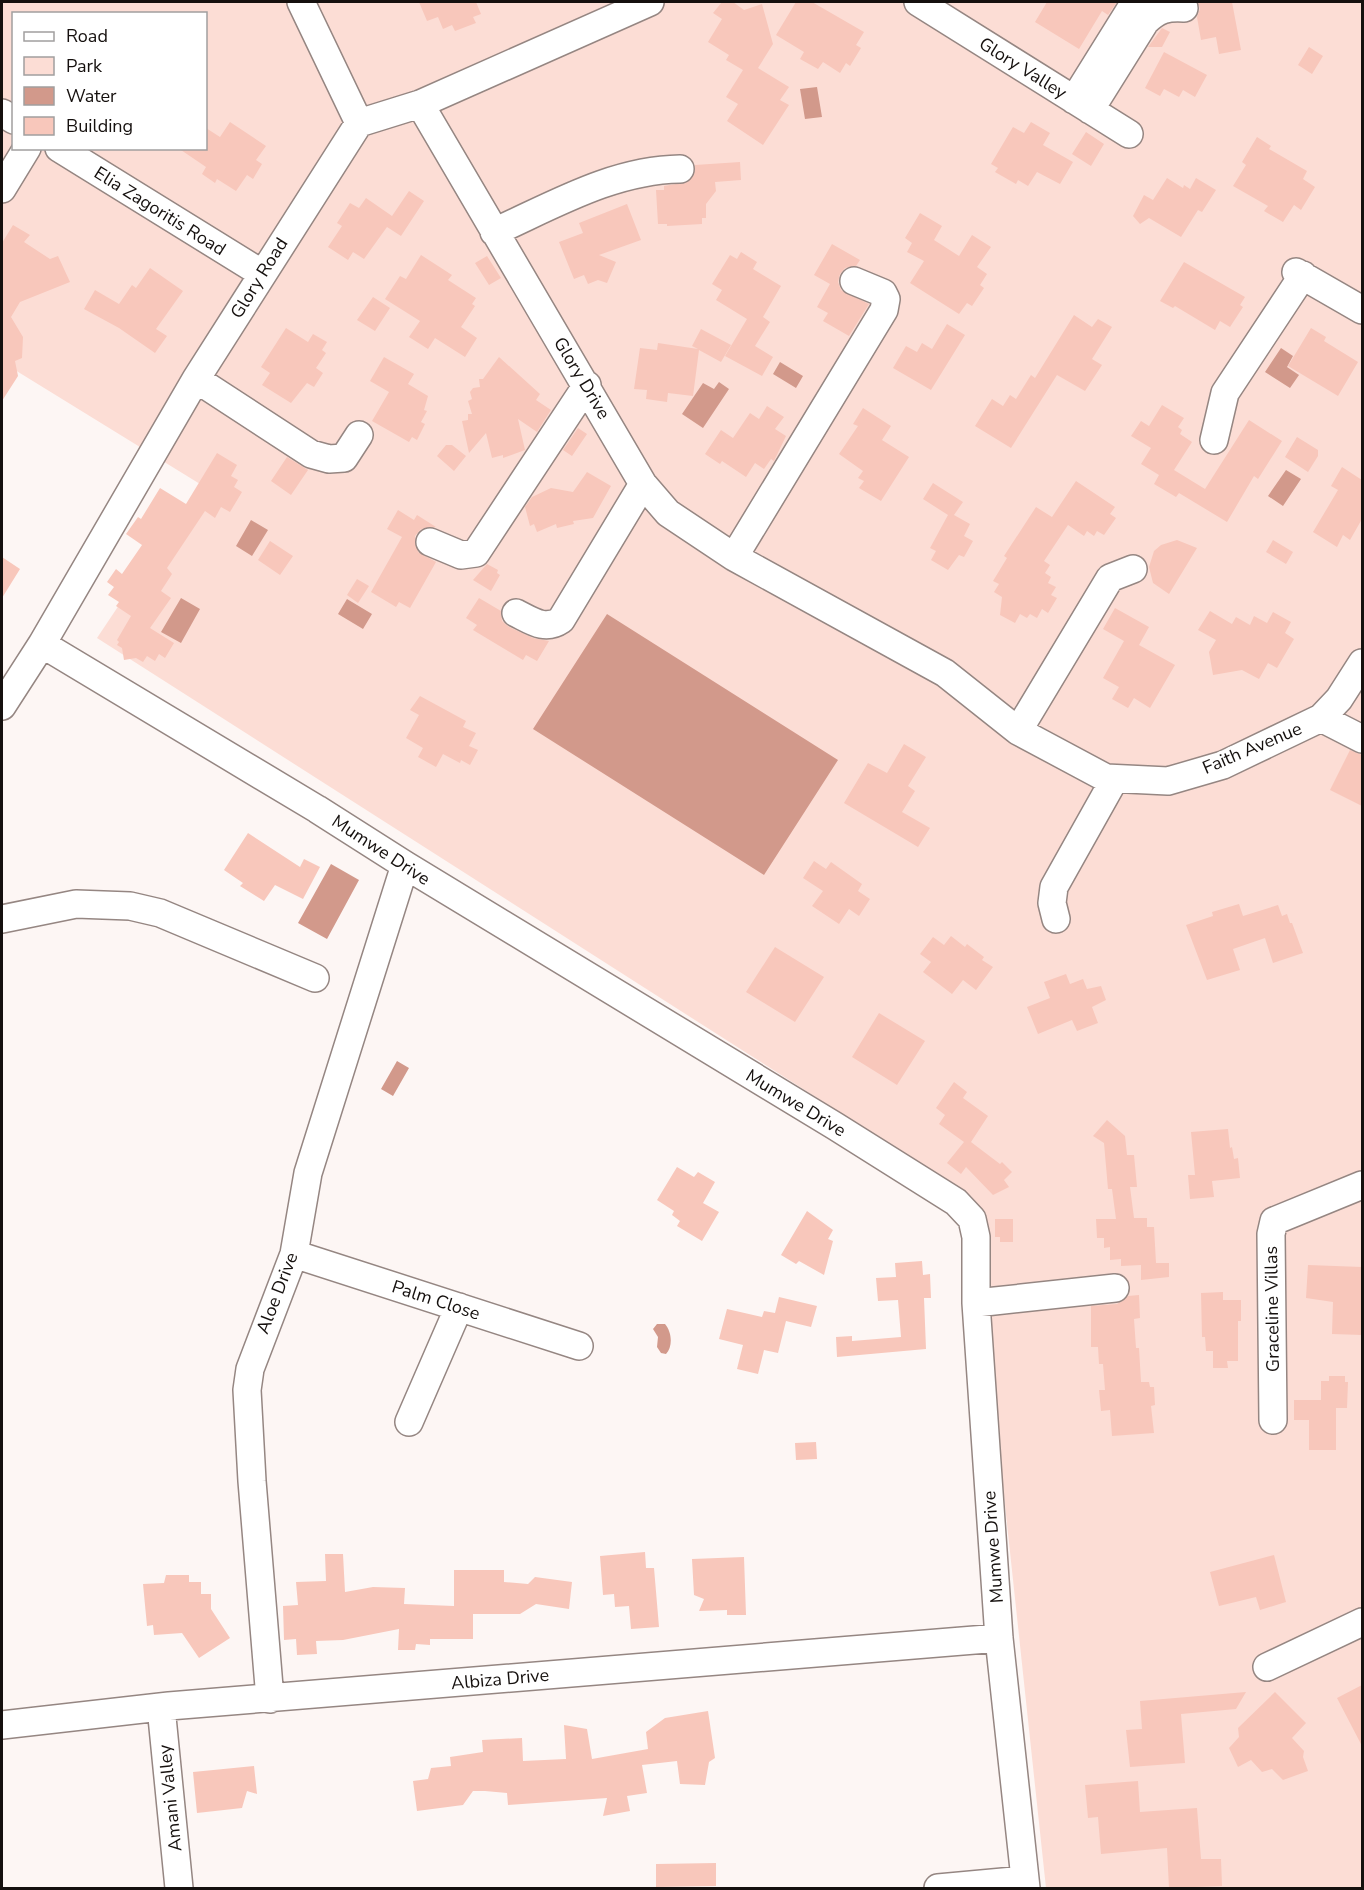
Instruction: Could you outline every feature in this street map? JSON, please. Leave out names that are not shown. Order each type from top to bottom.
[{"type":"street","points":[[301,2],[359,123],[420,104],[650,2]]},
{"type":"street","name":"Glory Valley","points":[[918,2],[1129,134]]},
{"type":"street","points":[[1082,105],[1134,2]]},
{"type":"street","points":[[1082,105],[1155,12],[1170,7],[1185,8]]},
{"type":"street","name":"Glory Drive","points":[[420,104],[587,385],[643,484],[668,513],[734,557],[945,673],[1017,731]]},
{"type":"street","name":"Glory Road","points":[[2,706],[42,644],[196,379],[261,273],[359,123]]},
{"type":"street","points":[[2,189],[26,150]]},
{"type":"street","name":"Elia Zagoritis Road","points":[[63,150],[261,273]]},
{"type":"street","points":[[494,232],[617,177],[653,170],[680,169]]},
{"type":"street","points":[[1214,440],[1225,393],[1300,273],[1362,310]]},
{"type":"street","points":[[734,557],[884,309],[886,299],[883,293],[854,281]]},
{"type":"street","points":[[196,379],[311,454],[329,459],[344,458],[359,435]]},
{"type":"street","points":[[430,542],[461,555],[476,553],[587,385]]},
{"type":"street","points":[[516,613],[540,626],[553,625],[561,620],[643,484]]},
{"type":"street","points":[[1017,731],[1110,578],[1133,569]]},
{"type":"street","name":"Mumwe Drive","points":[[42,644],[307,802],[405,865],[835,1126],[956,1202],[972,1219],[976,1237],[976,1303],[999,1638],[1025,1884]]},
{"type":"street","name":"Faith Avenue","points":[[1017,731],[1114,780],[1168,781],[1222,765],[1321,718],[1339,699],[1362,663]]},
{"type":"street","points":[[1321,718],[1362,739]]},
{"type":"street","points":[[1056,919],[1052,903],[1054,887],[1114,780]]},
{"type":"street","name":"Aloe Drive","points":[[270,1699],[247,1390],[257,1344],[294,1254],[308,1173],[405,865]]},
{"type":"street","points":[[2,919],[76,904],[130,906],[160,914],[315,978]]},
{"type":"street","name":"Graceline Villas","points":[[1273,1420],[1271,1234],[1274,1221],[1362,1185]]},
{"type":"street","name":"Palm Close","points":[[294,1254],[579,1346]]},
{"type":"street","points":[[976,1303],[1115,1288]]},
{"type":"street","points":[[409,1422],[459,1307]]},
{"type":"street","points":[[1267,1667],[1362,1622]]},
{"type":"street","name":"Albiza Drive","points":[[2,1725],[161,1707],[999,1638]]},
{"type":"street","name":"Amani Valley","points":[[161,1707],[179,1888]]},
{"type":"street","points":[[938,1888],[1025,1884]]},
{"type":"green space","points":[[2,2],[1362,2],[1362,1888],[1046,1888],[972,1197],[97,638],[200,484],[2,362]]},
{"type":"water","points":[[817,87],[822,117],[805,119],[800,89]]},
{"type":"water","points":[[1281,348],[1293,356],[1287,367],[1299,375],[1290,388],[1265,372]]},
{"type":"water","points":[[780,362],[803,376],[796,388],[773,374]]},
{"type":"water","points":[[719,382],[729,389],[703,428],[682,414],[703,383],[714,389]]},
{"type":"water","points":[[1286,470],[1301,479],[1283,506],[1268,496]]},
{"type":"water","points":[[251,520],[268,530],[252,556],[236,546]]},
{"type":"water","points":[[181,598],[200,609],[181,643],[161,632]]},
{"type":"water","points":[[347,599],[372,614],[363,629],[338,614]]},
{"type":"water","points":[[607,614],[838,760],[764,875],[533,729]]},
{"type":"water","points":[[331,864],[359,880],[327,939],[298,923]]},
{"type":"water","points":[[397,1061],[409,1068],[393,1096],[381,1089]]},
{"type":"water","points":[[657,1324],[665,1324],[669,1331],[671,1344],[666,1354],[661,1353],[657,1347],[658,1337],[653,1329]]},
{"type":"building","points":[[419,2],[476,2],[481,14],[473,17],[476,23],[455,31],[452,25],[443,29],[438,17],[427,21]]},
{"type":"building","points":[[722,2],[733,2],[744,10],[762,4],[773,44],[758,68],[789,87],[780,100],[789,105],[763,145],[727,121],[738,104],[726,97],[743,70],[726,60],[729,55],[708,42],[722,19],[713,13]]},
{"type":"building","points":[[796,2],[812,2],[864,32],[856,45],[861,48],[850,66],[846,63],[840,73],[823,62],[818,69],[800,59],[804,52],[776,35]]},
{"type":"building","points":[[1047,2],[1117,2],[1108,15],[1102,11],[1079,49],[1035,22]]},
{"type":"building","points":[[1198,2],[1232,2],[1241,50],[1219,54],[1216,37],[1201,40],[1197,17],[1200,9]]},
{"type":"building","points":[[1162,28],[1170,32],[1162,47],[1148,47]]},
{"type":"building","points":[[1309,47],[1323,56],[1312,74],[1298,65]]},
{"type":"building","points":[[1164,52],[1207,75],[1195,97],[1183,90],[1179,97],[1164,89],[1160,96],[1145,88]]},
{"type":"building","points":[[230,122],[266,146],[256,160],[262,164],[253,179],[247,175],[236,191],[217,179],[215,183],[202,174],[206,167],[181,150],[207,150],[207,129],[220,137]]},
{"type":"building","points":[[1031,122],[1050,133],[1043,145],[1073,162],[1060,184],[1037,172],[1028,186],[1018,180],[1016,184],[995,172],[998,168],[991,164],[1013,127],[1024,133]]},
{"type":"building","points":[[1086,132],[1104,144],[1091,166],[1072,154]]},
{"type":"building","points":[[1257,137],[1271,146],[1269,149],[1307,171],[1303,179],[1315,187],[1301,210],[1294,205],[1283,222],[1264,211],[1268,206],[1233,186],[1246,165],[1242,162]]},
{"type":"building","points":[[740,162],[741,180],[715,182],[716,191],[706,204],[706,218],[702,218],[702,224],[667,226],[667,224],[658,224],[656,190],[664,190],[664,186],[688,182],[694,175],[695,165]]},
{"type":"building","points":[[1167,178],[1183,188],[1184,185],[1190,189],[1196,178],[1216,190],[1202,212],[1198,210],[1181,237],[1149,218],[1140,224],[1133,216],[1144,195],[1153,200]]},
{"type":"building","points":[[409,191],[424,201],[401,236],[387,227],[364,259],[353,252],[348,260],[328,247],[342,226],[337,223],[350,203],[359,208],[366,198],[392,216]]},
{"type":"building","points":[[627,204],[641,240],[599,255],[616,262],[607,283],[598,280],[588,284],[584,275],[574,279],[559,242],[583,233],[579,223]]},
{"type":"building","points":[[920,213],[942,226],[934,240],[959,256],[972,235],[991,247],[977,267],[987,274],[980,285],[984,288],[972,306],[967,303],[959,314],[910,283],[924,261],[907,252],[912,243],[905,238]]},
{"type":"building","points":[[13,225],[30,235],[24,242],[50,259],[58,256],[70,282],[20,302],[11,317],[23,337],[22,358],[15,361],[18,376],[2,401],[2,243]]},
{"type":"building","points":[[832,244],[860,260],[856,266],[845,268],[840,274],[838,282],[841,290],[869,304],[849,336],[823,321],[828,313],[817,307],[830,284],[814,275]]},
{"type":"building","points":[[741,252],[757,262],[753,269],[781,286],[763,317],[770,322],[755,346],[773,357],[762,376],[725,356],[747,319],[716,300],[722,290],[712,284],[730,255],[737,259]]},
{"type":"building","points":[[421,255],[452,275],[448,280],[476,298],[472,304],[475,306],[461,327],[477,338],[465,357],[435,338],[428,349],[409,337],[420,321],[385,299],[400,276],[406,279]]},
{"type":"building","points":[[487,256],[501,278],[489,285],[475,263]]},
{"type":"building","points":[[1184,262],[1245,297],[1240,305],[1243,307],[1230,327],[1220,321],[1215,330],[1175,306],[1173,308],[1160,301]]},
{"type":"building","points":[[150,268],[183,291],[156,329],[167,336],[155,353],[119,328],[84,309],[95,290],[119,304],[132,285],[136,288]]},
{"type":"building","points":[[373,297],[390,308],[375,331],[357,320]]},
{"type":"building","points":[[1074,315],[1092,327],[1098,319],[1112,327],[1092,359],[1102,365],[1085,391],[1057,375],[1011,448],[975,426],[992,399],[1003,406],[1010,395],[1016,399],[1031,375],[1035,378]]},
{"type":"building","points":[[947,324],[965,335],[931,390],[893,368],[906,346],[917,352],[922,343],[932,349]]},
{"type":"building","points":[[286,328],[308,342],[313,334],[327,342],[322,350],[326,353],[316,368],[323,373],[314,387],[307,383],[291,403],[262,385],[270,373],[261,367]]},
{"type":"building","points":[[1311,328],[1326,337],[1324,341],[1358,362],[1338,396],[1288,366]]},
{"type":"building","points":[[701,329],[731,345],[721,362],[699,350],[693,396],[668,393],[667,402],[646,399],[647,390],[634,389],[640,348],[657,350],[658,343],[698,349],[692,346]]},
{"type":"building","points":[[384,357],[414,374],[408,384],[428,396],[424,410],[427,411],[421,422],[425,424],[417,440],[412,437],[409,442],[372,421],[389,392],[370,381]]},
{"type":"building","points":[[499,357],[540,394],[536,400],[551,410],[537,432],[518,419],[525,450],[503,458],[503,455],[492,458],[486,433],[469,453],[462,421],[468,420],[468,414],[472,414],[468,401],[472,399],[470,392],[473,388],[480,387],[479,379],[483,379]]},
{"type":"building","points":[[1162,405],[1184,418],[1178,427],[1182,430],[1180,434],[1192,442],[1174,470],[1205,489],[1249,420],[1282,441],[1258,479],[1254,476],[1227,522],[1179,493],[1176,497],[1154,484],[1159,475],[1141,464],[1151,448],[1131,436],[1141,421],[1149,426]]},
{"type":"building","points":[[767,406],[784,417],[775,429],[786,436],[774,461],[771,459],[764,469],[755,463],[746,477],[722,461],[720,464],[705,454],[721,430],[733,438],[750,413],[759,419]]},
{"type":"building","points":[[863,408],[891,426],[882,440],[909,457],[881,501],[859,488],[864,481],[858,478],[863,471],[839,454],[858,426],[853,424]]},
{"type":"building","points":[[578,428],[587,434],[572,456],[563,450]]},
{"type":"building","points":[[1297,437],[1318,450],[1318,456],[1308,472],[1285,457]]},
{"type":"building","points":[[446,445],[452,445],[466,456],[454,471],[437,456]]},
{"type":"building","points":[[217,453],[237,465],[231,476],[238,480],[234,487],[242,492],[230,512],[221,507],[215,518],[205,511],[167,568],[172,574],[161,591],[171,598],[150,628],[174,643],[165,658],[159,654],[155,661],[147,656],[143,662],[136,658],[124,660],[122,648],[117,645],[119,642],[117,640],[131,616],[116,606],[119,602],[108,595],[114,587],[107,582],[116,569],[122,574],[142,545],[126,534],[138,517],[141,519],[160,488],[186,504]]},
{"type":"building","points":[[287,457],[308,470],[291,495],[271,481]]},
{"type":"building","points":[[1342,467],[1362,480],[1362,519],[1350,540],[1343,535],[1337,547],[1313,532],[1338,490],[1331,486]]},
{"type":"building","points":[[587,472],[611,486],[593,518],[573,521],[574,524],[557,528],[556,524],[537,532],[534,524],[530,526],[525,507],[532,497],[551,488],[573,492]]},
{"type":"building","points":[[1076,481],[1115,507],[1110,514],[1116,518],[1104,535],[1097,531],[1094,536],[1087,531],[1084,536],[1068,525],[1044,561],[1050,565],[1045,573],[1051,577],[1048,583],[1056,587],[1051,595],[1057,598],[1048,613],[1042,609],[1037,618],[1030,614],[1027,618],[1020,614],[1015,623],[1000,615],[1002,597],[994,592],[999,584],[993,581],[1007,558],[1004,556],[1036,507],[1052,517]]},
{"type":"building","points":[[933,483],[963,502],[954,515],[970,524],[964,536],[973,541],[964,557],[959,555],[948,570],[931,560],[936,551],[930,548],[948,515],[923,499]]},
{"type":"building","points":[[398,510],[414,520],[417,515],[436,527],[421,529],[415,536],[418,552],[436,562],[410,608],[399,602],[396,607],[371,592],[402,537],[387,529]]},
{"type":"building","points":[[1177,540],[1197,548],[1169,594],[1153,583],[1149,567],[1154,551],[1161,545]]},
{"type":"building","points":[[1273,540],[1293,552],[1286,564],[1266,552]]},
{"type":"building","points":[[270,541],[293,556],[280,575],[258,560]]},
{"type":"building","points":[[2,557],[20,569],[2,598]]},
{"type":"building","points":[[487,564],[498,570],[497,573],[500,575],[491,591],[473,580]]},
{"type":"building","points":[[357,579],[369,586],[358,603],[347,595]]},
{"type":"building","points":[[479,598],[501,611],[502,621],[509,627],[533,638],[549,641],[537,661],[526,655],[523,660],[473,630],[477,625],[466,618]]},
{"type":"building","points":[[1115,608],[1149,627],[1139,645],[1175,665],[1150,708],[1134,698],[1128,708],[1112,699],[1119,687],[1103,678],[1124,641],[1103,629]]},
{"type":"building","points":[[1210,611],[1232,624],[1236,617],[1250,625],[1254,616],[1267,623],[1273,612],[1291,622],[1285,633],[1294,639],[1277,668],[1268,663],[1259,679],[1242,670],[1213,675],[1209,652],[1216,640],[1198,630]]},
{"type":"building","points":[[420,696],[466,721],[463,727],[476,733],[469,746],[478,750],[470,765],[461,760],[460,763],[443,754],[436,767],[418,757],[423,748],[406,738],[419,715],[410,710]]},
{"type":"building","points":[[904,744],[926,757],[908,786],[915,791],[902,812],[930,828],[918,847],[844,803],[868,763],[887,773]]},
{"type":"building","points":[[1350,750],[1362,755],[1362,806],[1330,790]]},
{"type":"building","points":[[248,833],[300,867],[304,859],[320,867],[303,899],[275,885],[264,901],[240,886],[243,883],[224,870]]},
{"type":"building","points":[[814,861],[826,869],[831,862],[862,884],[858,891],[870,899],[859,916],[849,909],[839,924],[812,906],[823,891],[803,878]]},
{"type":"building","points":[[1239,904],[1243,916],[1278,905],[1282,916],[1287,914],[1292,923],[1303,953],[1273,963],[1265,938],[1233,949],[1240,970],[1207,980],[1186,925],[1213,916],[1212,912]]},
{"type":"building","points":[[951,936],[965,947],[967,944],[984,957],[982,960],[993,967],[976,990],[963,980],[952,994],[923,972],[931,962],[920,954],[933,937],[944,945]]},
{"type":"building","points":[[775,947],[824,977],[795,1022],[746,992]]},
{"type":"building","points":[[1066,974],[1070,984],[1083,979],[1087,989],[1101,986],[1106,1000],[1092,1007],[1098,1023],[1077,1031],[1072,1020],[1038,1034],[1027,1007],[1050,998],[1044,982]]},
{"type":"building","points":[[879,1013],[925,1041],[897,1085],[852,1057]]},
{"type":"building","points":[[954,1082],[967,1092],[963,1098],[988,1116],[971,1142],[1000,1164],[1002,1162],[1012,1172],[1004,1180],[1009,1187],[993,1195],[966,1167],[961,1174],[947,1163],[964,1142],[939,1124],[945,1115],[936,1108]]},
{"type":"building","points":[[1107,1120],[1125,1136],[1127,1155],[1134,1155],[1137,1187],[1130,1187],[1134,1218],[1147,1218],[1147,1227],[1154,1227],[1156,1263],[1169,1263],[1169,1277],[1141,1280],[1141,1265],[1121,1266],[1121,1259],[1110,1260],[1110,1247],[1104,1248],[1104,1238],[1097,1238],[1096,1219],[1116,1219],[1112,1189],[1108,1189],[1104,1143],[1093,1136]]},
{"type":"building","points":[[1228,1129],[1230,1148],[1232,1147],[1234,1159],[1238,1158],[1240,1178],[1212,1181],[1214,1197],[1190,1199],[1188,1175],[1195,1175],[1191,1132]]},
{"type":"building","points":[[677,1167],[694,1177],[698,1172],[715,1182],[703,1203],[719,1212],[702,1241],[677,1226],[680,1221],[672,1215],[674,1211],[657,1200]]},
{"type":"building","points":[[807,1211],[833,1230],[828,1239],[833,1241],[824,1275],[799,1261],[796,1264],[781,1255]]},
{"type":"building","points":[[995,1219],[1013,1219],[1013,1242],[1000,1242],[1000,1237],[995,1237]]},
{"type":"building","points":[[922,1261],[923,1275],[930,1274],[931,1298],[924,1298],[926,1349],[837,1357],[836,1337],[852,1336],[852,1341],[901,1337],[898,1300],[878,1301],[876,1278],[896,1277],[895,1263]]},
{"type":"building","points":[[1308,1265],[1362,1267],[1362,1335],[1332,1334],[1333,1302],[1306,1298]]},
{"type":"building","points":[[1223,1292],[1223,1300],[1241,1300],[1241,1321],[1238,1321],[1238,1361],[1227,1361],[1228,1368],[1213,1368],[1213,1351],[1206,1351],[1205,1337],[1202,1337],[1201,1293]]},
{"type":"building","points":[[1139,1295],[1140,1318],[1134,1319],[1136,1348],[1139,1348],[1141,1382],[1149,1382],[1150,1387],[1154,1387],[1155,1405],[1151,1406],[1154,1433],[1112,1436],[1110,1410],[1101,1411],[1099,1390],[1105,1390],[1103,1364],[1099,1364],[1098,1347],[1091,1347],[1091,1306],[1117,1304],[1128,1296]]},
{"type":"building","points":[[779,1297],[817,1306],[811,1327],[786,1321],[778,1353],[764,1350],[758,1374],[737,1369],[743,1345],[719,1339],[727,1309],[762,1317],[764,1311],[775,1313]]},
{"type":"building","points":[[1329,1376],[1345,1376],[1345,1382],[1348,1382],[1347,1408],[1336,1408],[1336,1450],[1309,1450],[1309,1420],[1294,1420],[1294,1400],[1321,1400],[1321,1381],[1329,1381]]},
{"type":"building","points":[[816,1442],[817,1459],[796,1460],[795,1443]]},
{"type":"building","points":[[645,1552],[646,1568],[654,1568],[659,1627],[631,1629],[629,1606],[615,1607],[614,1594],[603,1595],[600,1556]]},
{"type":"building","points":[[325,1554],[343,1554],[345,1592],[373,1587],[405,1588],[404,1604],[454,1606],[454,1570],[504,1570],[504,1582],[528,1584],[535,1577],[572,1582],[569,1609],[536,1604],[520,1614],[473,1614],[473,1639],[430,1639],[430,1645],[416,1644],[415,1650],[398,1650],[399,1629],[343,1640],[316,1641],[317,1654],[297,1655],[296,1639],[284,1640],[283,1606],[298,1605],[296,1582],[326,1581]]},
{"type":"building","points":[[1274,1555],[1286,1602],[1260,1610],[1256,1597],[1219,1606],[1210,1572]]},
{"type":"building","points":[[744,1557],[746,1615],[727,1615],[727,1610],[699,1611],[704,1599],[694,1595],[692,1559]]},
{"type":"building","points":[[166,1575],[189,1575],[189,1582],[201,1582],[201,1594],[211,1594],[211,1609],[230,1638],[199,1658],[182,1633],[154,1635],[153,1625],[147,1626],[143,1584],[164,1583]]},
{"type":"building","points":[[1362,1685],[1362,1746],[1337,1698]]},
{"type":"building","points":[[1246,1692],[1236,1709],[1181,1714],[1185,1763],[1130,1767],[1126,1730],[1142,1729],[1140,1701]]},
{"type":"building","points":[[1275,1692],[1306,1723],[1292,1738],[1304,1751],[1303,1757],[1308,1771],[1283,1780],[1272,1769],[1262,1772],[1251,1760],[1238,1767],[1229,1748],[1239,1737],[1238,1728]]},
{"type":"building","points":[[708,1711],[715,1758],[709,1762],[705,1785],[680,1784],[677,1761],[642,1765],[647,1793],[627,1796],[630,1811],[603,1816],[607,1798],[508,1805],[507,1793],[473,1791],[463,1805],[417,1811],[413,1781],[428,1779],[431,1768],[451,1766],[450,1757],[483,1752],[482,1740],[522,1738],[523,1761],[566,1759],[564,1725],[587,1729],[592,1759],[648,1749],[646,1732],[665,1718]]},
{"type":"building","points":[[254,1766],[257,1794],[247,1791],[242,1808],[197,1813],[193,1772]]},
{"type":"building","points":[[1138,1781],[1140,1812],[1197,1808],[1201,1859],[1221,1859],[1222,1886],[1169,1888],[1167,1848],[1101,1854],[1098,1817],[1088,1818],[1085,1785]]},
{"type":"building","points":[[716,1863],[716,1886],[656,1887],[656,1864]]}]
